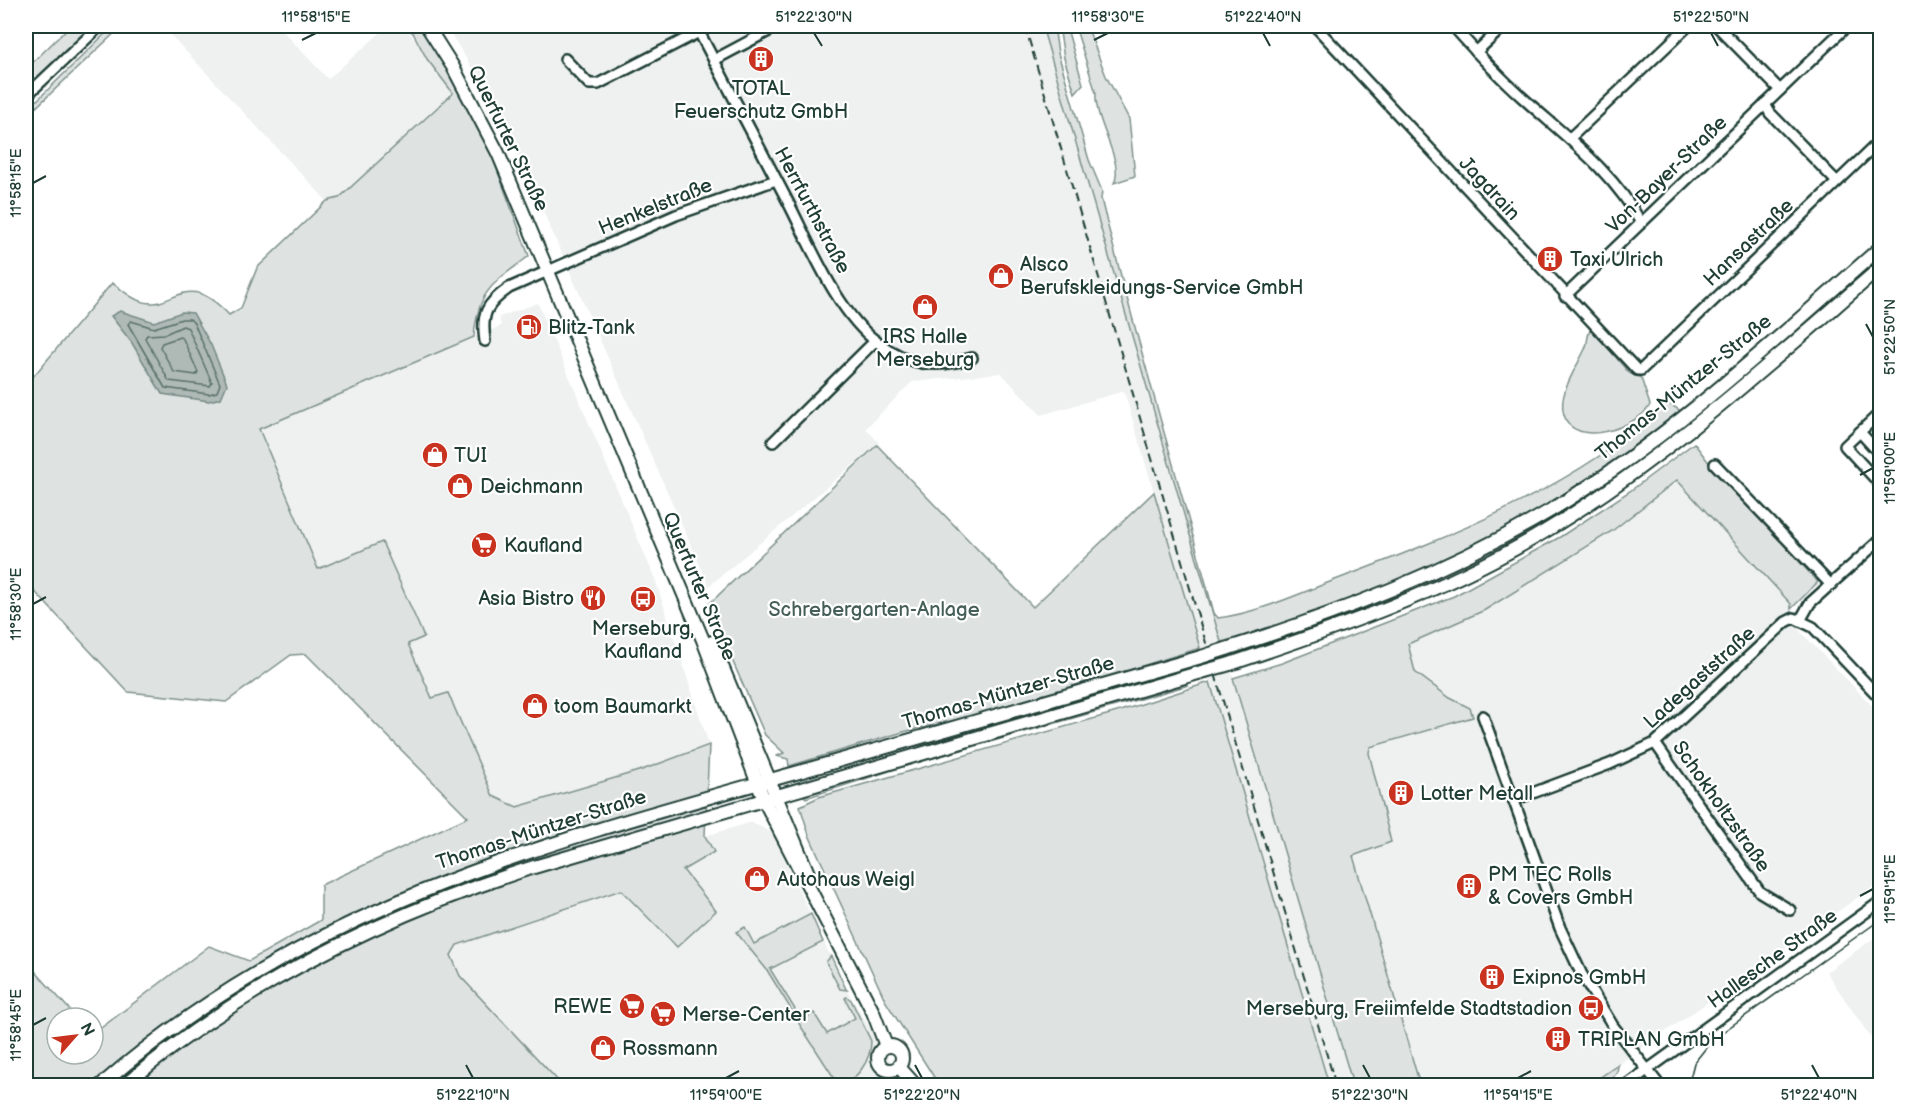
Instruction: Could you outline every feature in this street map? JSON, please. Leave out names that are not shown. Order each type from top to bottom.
[{"type":"main road","name":"Querfurter Straße","points":[[427,26],[453,67],[485,128],[549,270],[560,306],[703,640],[764,800],[873,1012],[886,1046]]},
{"type":"main road","name":"Thomas-Müntzer-Straße","points":[[100,1086],[192,1013],[272,963],[341,926],[437,884],[536,847],[1226,649],[1335,613],[1474,552],[1552,510],[1662,434],[1881,248]]},
{"type":"main road","name":"Thomas-Müntzer-Straße","points":[[124,1086],[198,1028],[253,991],[303,962],[402,914],[523,870],[1230,664],[1385,610],[1483,565],[1561,522],[1669,447],[1881,268]]},
{"type":"main road","name":"Querfurter Straße","points":[[549,270],[563,292],[771,779],[822,913]]},
{"type":"main road","points":[[886,1046],[894,1046],[900,1050],[902,1057],[899,1067],[889,1071],[879,1064],[879,1051],[886,1046]]},
{"type":"main road","points":[[899,1067],[916,1086]]},
{"type":"street","points":[[26,96],[100,26]]},
{"type":"street","points":[[714,60],[778,26]]},
{"type":"street","name":"Jagdrain","points":[[1315,26],[1632,368],[1641,369]]},
{"type":"street","points":[[1453,26],[1521,97],[1570,138],[1616,184],[1641,223]]},
{"type":"street","points":[[1476,52],[1504,26]]},
{"type":"street","points":[[1570,138],[1688,26]]},
{"type":"street","points":[[1717,26],[1780,90]]},
{"type":"street","name":"Von-Bayer-Straße","points":[[1565,296],[1847,26]]},
{"type":"street","points":[[565,59],[589,84],[598,84],[698,29]]},
{"type":"street","name":"Herrfurthstraße","points":[[698,29],[776,180],[839,297],[855,321],[875,341],[906,359],[946,365],[972,358]]},
{"type":"street","points":[[1765,104],[1770,113],[1837,182]]},
{"type":"street","name":"Hansastraße","points":[[1641,369],[1881,141]]},
{"type":"street","name":"Henkelstraße","points":[[549,270],[676,214],[776,180]]},
{"type":"street","points":[[484,341],[482,322],[495,297],[549,270]]},
{"type":"street","points":[[773,442],[875,341]]},
{"type":"street","points":[[1881,413],[1845,446],[1881,484]]},
{"type":"street","points":[[1860,432],[1881,454]]},
{"type":"street","points":[[1715,464],[1831,585]]},
{"type":"street","points":[[1881,540],[1810,603],[1801,619],[1813,627],[1881,698]]},
{"type":"street","name":"Ladegaststraße","points":[[1514,800],[1610,764],[1655,743],[1786,622],[1794,618],[1801,619]]},
{"type":"street","points":[[1482,716],[1560,928],[1581,973],[1613,1026],[1660,1086]]},
{"type":"street","name":"Schokholtzstraße","points":[[1655,743],[1760,892],[1790,910]]},
{"type":"street","name":"Hallesche Straße","points":[[1625,1086],[1881,902]]},
{"type":"shaded area","points":[[162,26],[278,26],[328,79],[388,26],[405,26],[453,93],[339,198],[327,201]]},
{"type":"shaded area","points":[[446,26],[1042,26],[1353,1085],[1329,1085],[1124,391],[1041,415],[1001,373],[912,382],[866,428],[879,443],[709,586],[499,112]]},
{"type":"shaded area","points":[[538,303],[655,579],[709,745],[642,770],[517,807],[493,796],[448,693],[432,698],[408,644],[424,637],[382,543],[318,569],[259,428],[501,326],[499,317]]},
{"type":"shaded area","points":[[1677,479],[1791,604],[1800,631],[1880,714],[1880,882],[1589,1085],[1420,1085],[1353,859],[1298,686]]},
{"type":"shaded area","points":[[752,822],[772,833],[846,989],[905,1085],[562,1085],[460,976],[451,955],[457,945],[705,836]]},
{"type":"shaded area","points":[[1880,934],[1880,1051],[1826,972]]},
{"type":"green space","points":[[70,26],[95,26],[26,91],[26,69]]},
{"type":"green space","points":[[113,26],[122,26],[31,112],[27,110]]},
{"type":"green space","points":[[405,26],[421,26],[450,70],[489,148],[529,256],[490,289],[479,308],[474,337],[259,429],[318,569],[382,542],[424,637],[408,644],[432,698],[448,693],[493,796],[517,807],[642,770],[709,745],[705,836],[714,852],[683,870],[716,911],[677,947],[621,890],[457,945],[451,955],[460,976],[562,1085],[26,1085],[26,961],[66,1006],[45,1006],[45,1066],[105,1066],[105,1025],[209,946],[249,961],[321,920],[321,885],[468,817],[306,654],[291,655],[226,702],[128,692],[26,582],[26,385],[112,283],[140,301],[152,303],[190,292],[201,294],[213,301],[229,315],[241,308],[257,268],[327,201],[339,198],[453,93],[427,59],[413,33]]},
{"type":"green space","points":[[1042,26],[1054,26],[1058,53],[1089,160],[1102,191],[1101,199],[1128,303],[1214,613],[1218,618],[1248,612],[1278,602],[1467,527],[1552,485],[1593,460],[1632,433],[1668,403],[1681,411],[1595,476],[1535,513],[1459,555],[1309,618],[1221,642]]},
{"type":"green space","points":[[1059,26],[1065,26],[1068,32],[1083,84],[1075,93],[1064,58]]},
{"type":"green space","points":[[1075,26],[1087,26],[1106,76],[1129,119],[1135,176],[1114,183],[1116,164]]},
{"type":"green space","points":[[1591,328],[1629,373],[1641,378],[1650,405],[1633,421],[1620,427],[1592,433],[1570,426],[1564,415],[1563,407],[1565,390],[1586,346]]},
{"type":"green space","points":[[1694,443],[1713,468],[1818,582],[1791,609],[1791,604],[1677,480],[1612,531],[1485,610],[1408,644],[1415,672],[1450,698],[1470,708],[1473,717],[1370,747],[1369,753],[1391,842],[1353,856],[1420,1085],[1353,1085],[1233,678],[1282,663],[1454,596],[1560,537],[1630,491]]},
{"type":"green space","name":"Schrebergarten-Anlage","points":[[877,445],[1033,607],[1154,492],[1200,648],[1003,709],[903,732],[789,766],[788,759],[777,756],[784,753],[765,735],[708,605]]},
{"type":"green space","points":[[1196,667],[1197,671],[1014,724],[919,747],[998,721]]},
{"type":"green space","points":[[1210,682],[1329,1085],[939,1085],[886,1002],[809,835],[800,806],[819,797],[1117,712]]},
{"type":"green space","points":[[1189,685],[902,767],[806,798],[804,796],[903,764]]},
{"type":"green space","points":[[811,914],[823,942],[770,969],[796,1011],[792,1011],[767,970],[736,932],[745,927],[754,944]]},
{"type":"green space","points":[[831,956],[847,990],[840,989],[826,962]]},
{"type":"green space","points":[[845,998],[851,1000],[871,1041],[869,1055],[862,1068],[852,1079],[838,1084],[798,1022],[814,1013],[827,1034],[855,1018]]},
{"type":"green space","points":[[1618,1065],[1615,1075],[1608,1081],[1589,1085]]},
{"type":"water","points":[[120,311],[154,322],[182,312],[193,313],[211,345],[227,384],[221,398],[209,401],[162,394],[132,343],[111,316]]},
{"type":"tram line","points":[[1688,1086],[1694,1063],[1713,1039],[1880,920]]},
{"type":"railway","points":[[1025,26],[1336,1086]]},
{"type":"place","name":"TOTAL Feuerschutz GmbH","points":[[761,59]]},
{"type":"place","name":"Taxi Ulrich","points":[[1550,259]]},
{"type":"place","name":"Alsco Berufskleidungs-Service GmbH","points":[[1001,276]]},
{"type":"place","name":"IRS Halle Merseburg","points":[[925,307]]},
{"type":"place","name":"Blitz-Tank","points":[[529,327]]},
{"type":"place","name":"TUI","points":[[435,455]]},
{"type":"place","name":"Deichmann","points":[[460,486]]},
{"type":"place","name":"Kaufland","points":[[484,545]]},
{"type":"place","name":"Asia Bistro","points":[[593,598]]},
{"type":"place","name":"Merseburg, Kaufland","points":[[643,599]]},
{"type":"place","name":"toom Baumarkt","points":[[535,706]]},
{"type":"place","name":"Lotter Metall","points":[[1401,793]]},
{"type":"place","name":"Autohaus Weigl","points":[[757,879]]},
{"type":"place","name":"PM TEC Rolls & Covers GmbH","points":[[1469,886]]},
{"type":"place","name":"Exipnos GmbH","points":[[1492,977]]},
{"type":"place","name":"REWE","points":[[632,1006]]},
{"type":"place","name":"Merseburg, Freiimfelde Stadtstadion","points":[[1591,1008]]},
{"type":"place","name":"Merse-Center","points":[[663,1014]]},
{"type":"place","name":"TRIPLAN GmbH","points":[[1558,1039]]},
{"type":"place","name":"Rossmann","points":[[603,1048]]}]
